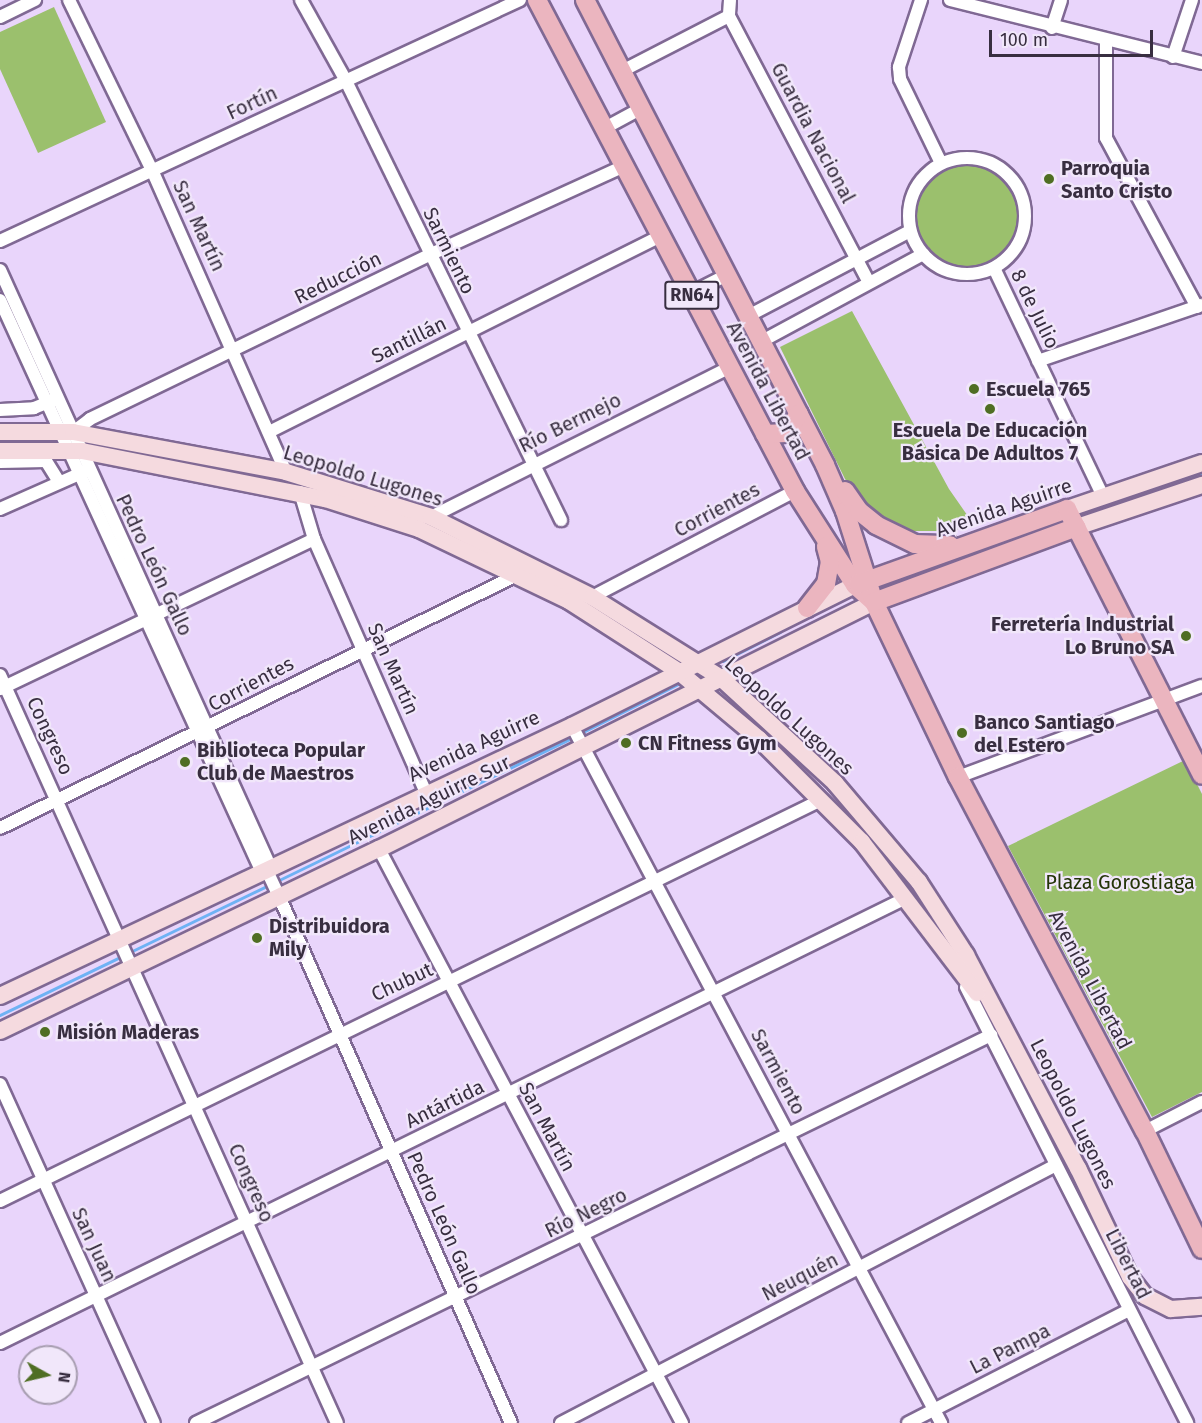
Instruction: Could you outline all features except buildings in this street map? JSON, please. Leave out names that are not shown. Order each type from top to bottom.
[{"type":"main road","name":"Avenida Libertad","points":[[537,0],[795,490],[821,531],[862,582],[874,603],[958,777],[1145,1131],[1202,1249]]},
{"type":"main road","name":"Avenida Libertad","points":[[585,0],[764,340],[825,465],[862,582]]},
{"type":"main road","points":[[765,434],[786,433],[799,414]]},
{"type":"main road","name":"Leopoldo Lugones","points":[[0,432],[66,431],[286,472],[431,517],[592,597],[694,663],[722,678],[835,783],[919,882],[966,955],[1117,1251],[1145,1296],[1171,1310],[1202,1306]]},
{"type":"main road","name":"Leopoldo Lugones","points":[[0,450],[75,450],[300,492],[419,529],[519,574],[578,606],[678,671],[700,689],[821,800],[862,842],[953,962],[1025,1067]]},
{"type":"main road","name":"Avenida Aguirre","points":[[862,582],[1202,463]]},
{"type":"main road","points":[[825,465],[859,511],[876,525],[915,544],[933,547],[979,541]]},
{"type":"main road","points":[[874,603],[1077,527],[1202,485]]},
{"type":"main road","points":[[1067,509],[1202,775]]},
{"type":"main road","points":[[807,608],[826,584],[830,570],[821,531]]},
{"type":"main road","points":[[694,663],[862,582]]},
{"type":"main road","name":"Avenida Aguirre Sur","points":[[0,1030],[132,963],[379,849],[577,736],[700,689],[874,603]]},
{"type":"main road","name":"Avenida Aguirre","points":[[267,871],[426,793],[577,736],[694,663]]},
{"type":"main road","points":[[0,996],[123,942],[267,871]]},
{"type":"street","points":[[0,17],[35,0]]},
{"type":"street","name":"San Martín","points":[[69,0],[152,170],[271,431],[286,472]]},
{"type":"street","name":"Sarmiento","points":[[301,0],[346,81],[467,333],[535,462],[561,520]]},
{"type":"street","name":"Fortín","points":[[0,241],[520,0]]},
{"type":"street","points":[[622,71],[729,16],[730,0]]},
{"type":"street","points":[[750,315],[910,231],[909,211],[914,191],[925,175],[941,163],[900,79],[898,67],[921,0]]},
{"type":"street","points":[[950,0],[1052,28],[1202,63]]},
{"type":"street","points":[[1052,28],[1061,0]]},
{"type":"street","points":[[1173,57],[1192,0]]},
{"type":"street","name":"Guardia Nacional","points":[[729,16],[870,283]]},
{"type":"street","points":[[1038,361],[1199,306],[1106,138],[1106,41]]},
{"type":"street","points":[[605,128],[642,108]]},
{"type":"street","name":"8 de Julio","points":[[910,231],[923,254],[938,267],[956,274],[975,274],[994,268],[1010,256],[1021,239],[1026,219],[1019,190],[1000,166],[981,158],[961,157],[941,163]]},
{"type":"street","name":"Reducción","points":[[66,431],[429,255],[624,166]]},
{"type":"street","name":"Santillán","points":[[271,431],[661,236]]},
{"type":"street","points":[[764,340],[923,254]]},
{"type":"street","name":"8 de Julio","points":[[994,268],[1103,497]]},
{"type":"street","name":"Pedro León Gallo","points":[[0,270],[66,431],[278,894],[511,1423]]},
{"type":"street","points":[[691,293],[729,274]]},
{"type":"street","name":"Pedro León Gallo","points":[[0,300],[53,401]]},
{"type":"street","name":"Río Bermejo","points":[[431,517],[535,462],[729,368]]},
{"type":"street","points":[[0,410],[53,401]]},
{"type":"street","points":[[0,462],[46,461],[59,482]]},
{"type":"street","points":[[0,509],[84,471]]},
{"type":"street","name":"Corrientes","points":[[592,597],[795,490]]},
{"type":"street","name":"San Martín","points":[[300,492],[314,539],[426,793]]},
{"type":"street","points":[[2,684],[151,618],[314,539]]},
{"type":"street","name":"Corrientes","points":[[0,828],[203,731],[363,649],[519,574]]},
{"type":"street","name":"Congreso","points":[[2,684],[123,942],[337,1423]]},
{"type":"street","points":[[958,777],[1202,686]]},
{"type":"street","name":"Sarmiento","points":[[577,736],[941,1423]]},
{"type":"street","name":"Chubut","points":[[0,1201],[653,879],[821,800]]},
{"type":"street","name":"San Martín","points":[[379,849],[446,982],[682,1423]]},
{"type":"street","name":"Antártida","points":[[0,1343],[508,1095],[712,991],[906,898]]},
{"type":"street","name":"Libertad","points":[[953,962],[1186,1423]]},
{"type":"street","name":"Río Negro","points":[[196,1423],[455,1295],[584,1237],[991,1035]]},
{"type":"street","name":"San Juan","points":[[0,1084],[154,1423]]},
{"type":"street","points":[[1145,1131],[1202,1102]]},
{"type":"street","name":"Neuquén","points":[[561,1423],[1056,1165]]},
{"type":"street","name":"La Pampa","points":[[909,1423],[1129,1310]]},
{"type":"green space","points":[[54,7],[106,122],[38,153],[0,69],[0,32]]},
{"type":"green space","points":[[966,165],[986,169],[1003,180],[1014,197],[1018,217],[1014,237],[1003,254],[986,265],[966,269],[946,265],[929,254],[918,237],[914,217],[918,197],[929,180],[946,169]]},
{"type":"green space","points":[[852,311],[949,489],[972,522],[955,531],[908,531],[872,513],[845,479],[780,347]]},
{"type":"green space","name":"Plaza Gorostiaga","points":[[1185,760],[1202,794],[1202,1092],[1152,1117],[1008,846]]},
{"type":"waterway","points":[[1092,511],[1202,473]]},
{"type":"waterway","points":[[963,556],[1044,529]]},
{"type":"waterway","points":[[723,661],[780,632]]},
{"type":"waterway","points":[[579,734],[682,682]]},
{"type":"waterway","points":[[277,881],[573,737]]},
{"type":"waterway","points":[[128,953],[271,884]]},
{"type":"waterway","points":[[0,1015],[122,956]]},
{"type":"place","name":"Parroquia Santo Cristo","points":[[1049,179]]},
{"type":"place","name":"Escuela 765","points":[[974,389]]},
{"type":"place","name":"Escuela De Educación Básica De Adultos 7","points":[[990,409]]},
{"type":"place","name":"Ferretería Industrial Lo Bruno SA","points":[[1186,636]]},
{"type":"place","name":"Banco Santiago del Estero","points":[[962,733]]},
{"type":"place","name":"CN Fitness Gym","points":[[626,743]]},
{"type":"place","name":"Biblioteca Popular Club de Maestros","points":[[185,762]]},
{"type":"place","name":"Distribuidora Mily","points":[[257,938]]},
{"type":"place","name":"Misión Maderas","points":[[45,1032]]}]
